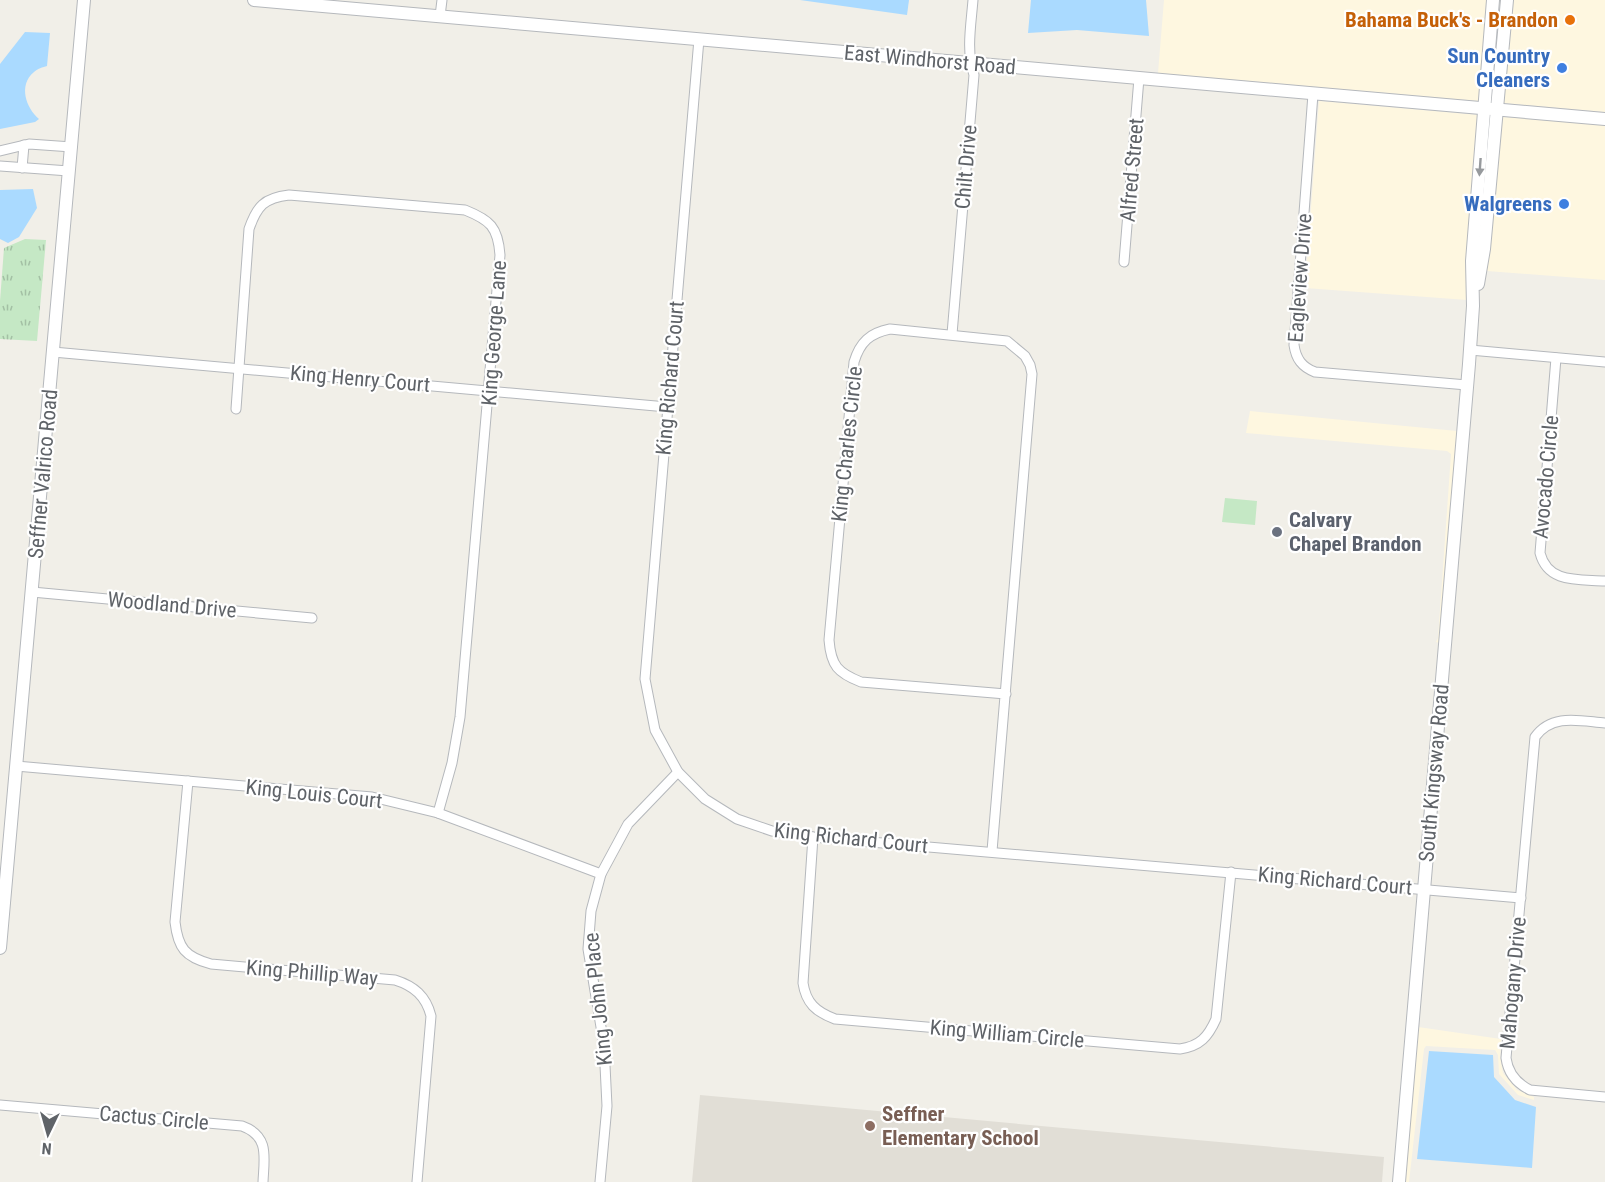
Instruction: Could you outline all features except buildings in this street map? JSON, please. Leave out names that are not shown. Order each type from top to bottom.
[{"type":"street","name":"Seffner Valrico Road","points":[[0,948],[84,0]]},
{"type":"street","name":"East Windhorst Road","points":[[254,0],[1605,118]]},
{"type":"street","points":[[440,16],[442,0]]},
{"type":"street","name":"Chilt Drive","points":[[952,334],[974,75],[970,63],[973,0]]},
{"type":"street","points":[[1473,306],[1472,261],[1493,0]]},
{"type":"street","points":[[1473,306],[1485,249],[1507,0]]},
{"type":"street","name":"King Richard Court","points":[[699,39],[645,679],[655,730],[678,772],[705,799],[737,819],[772,831],[813,837],[1423,889]]},
{"type":"street","name":"Alfred Street","points":[[1124,262],[1139,78]]},
{"type":"street","name":"Eagleview Drive","points":[[1313,94],[1294,345],[1299,362],[1315,372],[1467,385]]},
{"type":"street","points":[[0,151],[24,145],[72,147]]},
{"type":"street","points":[[22,168],[24,145]]},
{"type":"street","points":[[0,166],[69,171]]},
{"type":"street","name":"King George Lane","points":[[236,409],[249,229],[255,213],[264,203],[275,197],[289,195],[465,210],[483,217],[492,225],[499,239],[500,255],[490,391],[460,717],[452,763],[438,813]]},
{"type":"street","name":"South Kingsway Road","points":[[1399,1182],[1473,306]]},
{"type":"street","name":"King Charles Circle","points":[[992,852],[1006,694],[1032,374],[1025,356],[1007,341],[890,329],[878,332],[868,338],[858,349],[853,373],[829,640],[830,655],[836,667],[846,676],[861,682],[1006,694]]},
{"type":"street","points":[[1470,350],[1605,362]]},
{"type":"street","name":"King Henry Court","points":[[53,352],[667,407]]},
{"type":"street","name":"Avocado Circle","points":[[1556,358],[1540,553],[1542,561],[1552,574],[1605,581]]},
{"type":"street","name":"Woodland Drive","points":[[32,592],[312,618]]},
{"type":"street","name":"Mahogany Drive","points":[[1605,723],[1563,720],[1542,728],[1535,737],[1506,1058],[1509,1071],[1516,1081],[1530,1090],[1605,1097]]},
{"type":"street","name":"King Louis Court","points":[[16,766],[372,797],[438,813],[601,874]]},
{"type":"street","name":"King John Place","points":[[600,1182],[607,1106],[604,1045],[588,949],[591,911],[601,874],[628,824],[678,772]]},
{"type":"street","name":"King Phillip Way","points":[[188,781],[175,922],[177,938],[185,952],[196,960],[211,964],[395,980],[411,985],[428,1004],[431,1016],[417,1182]]},
{"type":"street","name":"King William Circle","points":[[813,837],[803,983],[805,996],[822,1014],[835,1019],[1180,1049],[1194,1047],[1204,1040],[1216,1019],[1231,872]]},
{"type":"street","name":"Mahogany Drive","points":[[1423,889],[1521,898]]},
{"type":"street","name":"Cactus Circle","points":[[0,1105],[242,1126],[250,1129],[262,1142],[265,1150],[262,1182]]},
{"type":"shaded area","points":[[1164,0],[1487,0],[1479,101],[1158,73]]},
{"type":"shaded area","points":[[1513,0],[1605,0],[1605,112],[1504,103]]},
{"type":"shaded area","points":[[1319,101],[1478,115],[1467,300],[1305,288]]},
{"type":"shaded area","points":[[1502,117],[1605,125],[1605,280],[1487,271]]},
{"type":"shaded area","points":[[1250,411],[1457,431],[1439,643],[1436,642],[1451,454],[1447,451],[1246,433]]},
{"type":"shaded area","points":[[1418,1027],[1501,1039],[1500,1057],[1503,1073],[1517,1090],[1534,1097],[1534,1100],[1518,1095],[1499,1074],[1498,1055],[1495,1050],[1426,1046],[1409,1182],[1405,1182]]},
{"type":"shaded area","name":"Seffner Elementary School","points":[[700,1095],[1384,1157],[1382,1182],[692,1182]]},
{"type":"green space","points":[[25,239],[46,240],[37,341],[0,339],[4,248]]},
{"type":"green space","points":[[1225,498],[1257,501],[1255,525],[1222,522]]},
{"type":"water","points":[[800,0],[909,0],[907,15]]},
{"type":"water","points":[[1031,0],[1146,0],[1149,36],[1077,30],[1028,33]]},
{"type":"water","points":[[25,32],[50,33],[47,66],[37,70],[29,77],[25,90],[27,103],[39,119],[35,122],[0,129],[0,64]]},
{"type":"water","points":[[33,189],[37,208],[19,237],[8,243],[0,239],[0,190]]},
{"type":"water","points":[[1429,1051],[1493,1055],[1494,1077],[1515,1100],[1536,1107],[1532,1168],[1417,1159]]},
{"type":"place","name":"Bahama Buck's - Brandon","points":[[1570,20]]},
{"type":"place","name":"Sun Country Cleaners","points":[[1562,68]]},
{"type":"place","name":"Walgreens","points":[[1564,204]]},
{"type":"place","name":"Calvary Chapel Brandon","points":[[1277,532]]},
{"type":"place","name":"Seffner Elementary School","points":[[870,1126]]}]
